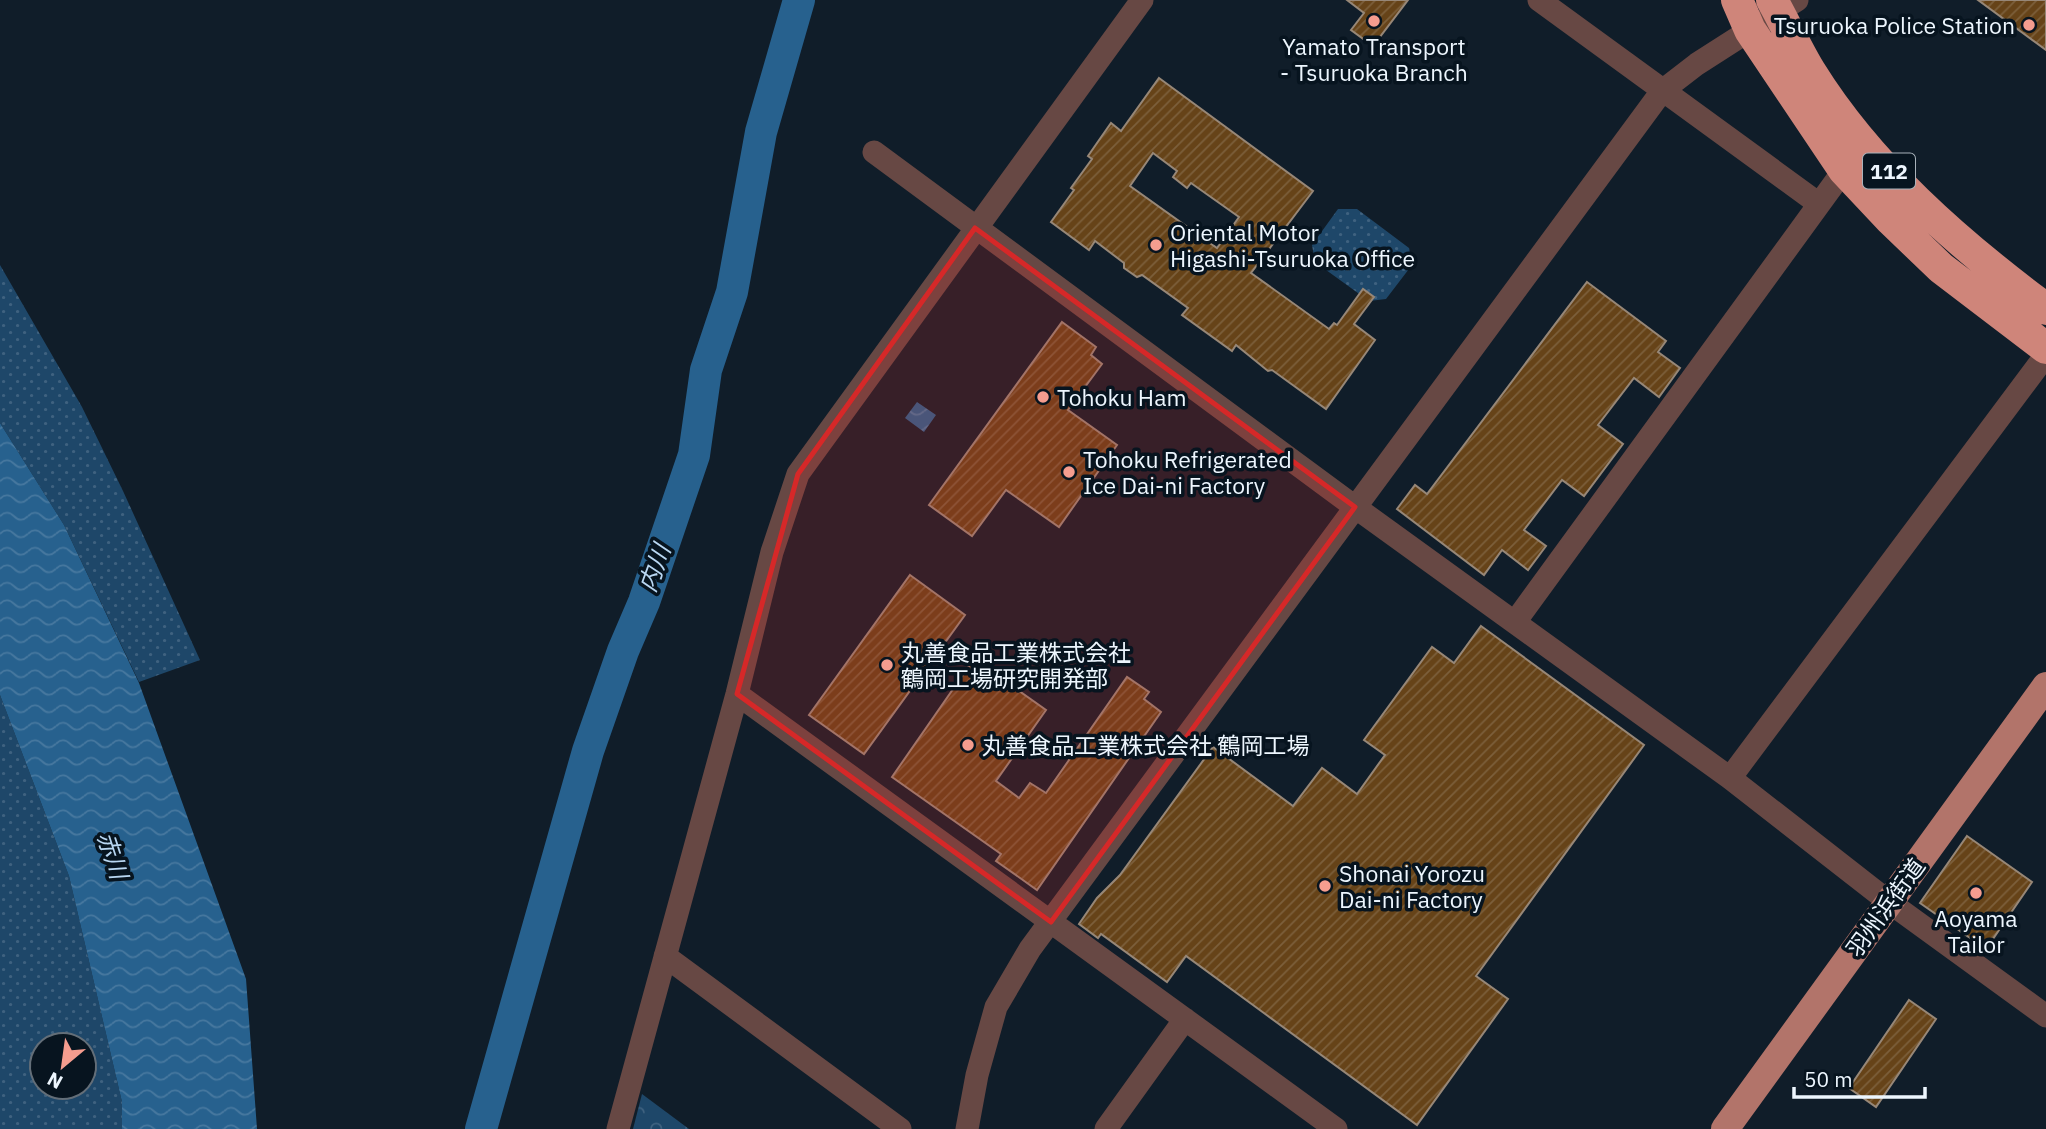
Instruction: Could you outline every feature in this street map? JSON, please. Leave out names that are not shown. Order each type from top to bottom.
[{"type":"highway","name":"112","points":[[1737,0],[1750,30],[1844,170],[1941,268],[2046,348]]},
{"type":"highway","name":"112","points":[[1783,4],[1810,70],[1864,144],[1935,218],[2046,309]]},
{"type":"main road","name":"羽州浜街道","points":[[1725,1129],[2046,686]]},
{"type":"street","points":[[618,1129],[737,694],[772,552],[798,474],[1142,0]]},
{"type":"street","points":[[1539,0],[1819,204]]},
{"type":"street","points":[[967,1129],[977,1075],[996,1007],[1030,949],[1662,91],[1783,4]]},
{"type":"street","points":[[874,152],[1355,507],[1730,778],[1889,902],[2046,1016]]},
{"type":"street","points":[[1515,622],[1844,170]]},
{"type":"street","points":[[1730,778],[2046,355]]},
{"type":"street","points":[[737,694],[1336,1129]]},
{"type":"street","points":[[665,956],[900,1129]]},
{"type":"street","points":[[1106,1129],[1185,1019]]},
{"type":"highlighted area","points":[[975,228],[1355,507],[1051,922],[737,694],[798,474]]},
{"type":"green space","points":[[1338,209],[1357,209],[1409,248],[1412,265],[1386,299],[1369,301],[1315,262],[1312,245]]},
{"type":"green space","points":[[0,265],[82,407],[200,660],[139,682],[64,525],[0,423]]},
{"type":"green space","points":[[0,695],[69,876],[122,1102],[122,1129],[0,1129]]},
{"type":"green space","points":[[642,1094],[689,1129],[633,1129]]},
{"type":"water","points":[[917,402],[936,415],[924,432],[905,418]]},
{"type":"water","name":"赤川","points":[[0,423],[64,525],[139,683],[246,979],[257,1129],[122,1129],[122,1102],[69,876],[0,695]]},
{"type":"building","name":"Yamato Transport - Tsuruoka Branch","points":[[1347,0],[1408,0],[1373,46],[1351,30],[1364,13]]},
{"type":"building","name":"Tsuruoka Police Station","points":[[1978,0],[2046,0],[2046,50]]},
{"type":"building","name":"Oriental Motor Higashi-Tsuruoka Office","points":[[1159,78],[1313,191],[1251,273],[1329,329],[1334,323],[1337,325],[1363,289],[1374,297],[1354,324],[1375,340],[1326,409],[1272,370],[1268,371],[1236,345],[1232,351],[1182,315],[1188,308],[1142,275],[1137,277],[1124,268],[1124,263],[1095,241],[1089,250],[1051,222],[1074,190],[1071,188],[1092,159],[1088,156],[1111,123],[1121,131]],"holes":[[[1153,153],[1177,171],[1173,177],[1187,188],[1191,183],[1239,217],[1217,248],[1130,186]]]},
{"type":"building","points":[[1587,282],[1666,341],[1658,352],[1680,368],[1659,397],[1634,378],[1598,425],[1623,444],[1584,496],[1562,480],[1524,530],[1546,546],[1528,570],[1502,550],[1484,575],[1397,509],[1415,485],[1427,494]]},
{"type":"building","name":"Tohoku Ham","points":[[1062,322],[1096,347],[1091,355],[1102,364],[1068,410],[1117,445],[1059,527],[1006,490],[972,536],[929,505]]},
{"type":"building","name":"丸善食品工業株式会社 鶴岡工場研究開発部","points":[[910,575],[965,615],[864,754],[809,715]]},
{"type":"building","name":"Shonai Yorozu Dai-ni Factory","points":[[1481,626],[1644,745],[1476,976],[1508,999],[1417,1125],[1186,956],[1167,982],[1101,934],[1098,938],[1079,924],[1097,898],[1120,875],[1213,747],[1293,806],[1322,768],[1357,794],[1385,755],[1364,740],[1432,647],[1454,663]]},
{"type":"building","name":"丸善食品工業株式会社 鶴岡工場","points":[[974,659],[1046,710],[996,781],[1019,798],[1030,783],[1046,793],[1127,677],[1149,692],[1144,699],[1161,712],[1037,890],[996,861],[1001,854],[892,777]]},
{"type":"building","name":"Aoyama Tailor","points":[[1967,836],[2032,882],[1986,949],[1920,903]]},
{"type":"building","points":[[1909,1000],[1936,1019],[1876,1107],[1849,1088]]},
{"type":"waterway","name":"内川","points":[[481,1129],[588,751],[623,651],[644,602],[694,455],[706,370],[732,292],[761,132],[799,0]]},
{"type":"place","name":"Yamato Transport - Tsuruoka Branch","points":[[1374,21]]},
{"type":"place","name":"Tsuruoka Police Station","points":[[2029,25]]},
{"type":"place","name":"Oriental Motor Higashi-Tsuruoka Office","points":[[1156,245]]},
{"type":"place","name":"Tohoku Ham","points":[[1043,397]]},
{"type":"place","name":"Tohoku Refrigerated Ice Dai-ni Factory","points":[[1069,472]]},
{"type":"place","name":"丸善食品工業株式会社 鶴岡工場研究開発部","points":[[887,665]]},
{"type":"place","name":"丸善食品工業株式会社 鶴岡工場","points":[[968,745]]},
{"type":"place","name":"Shonai Yorozu Dai-ni Factory","points":[[1325,886]]},
{"type":"place","name":"Aoyama Tailor","points":[[1976,893]]}]
